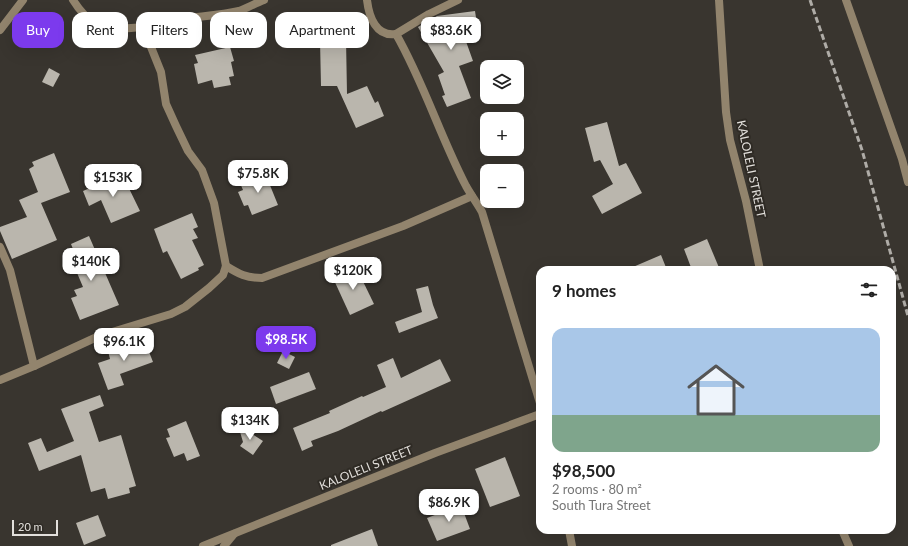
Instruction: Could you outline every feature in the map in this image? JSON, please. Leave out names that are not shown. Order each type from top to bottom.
[{"type":"street","points":[[0,30],[23,0]]},
{"type":"street","points":[[73,0],[77,7],[94,22],[124,28],[136,27]]},
{"type":"street","points":[[202,16],[238,11],[264,0]]},
{"type":"street","points":[[367,0],[373,22],[389,35],[396,34],[429,14],[458,0]]},
{"type":"street","name":"KALOLELI STREET","points":[[719,0],[726,112],[730,140],[746,202],[759,266]]},
{"type":"street","points":[[846,0],[897,145],[908,182]]},
{"type":"street","points":[[396,34],[421,82],[466,186],[482,212],[536,390]]},
{"type":"street","points":[[0,380],[99,336],[170,314],[185,307],[224,275],[226,266],[212,196],[202,170],[188,151],[166,104],[161,72],[151,48]]},
{"type":"street","points":[[226,266],[238,274],[249,278],[262,278],[403,226],[472,196]]},
{"type":"street","points":[[0,247],[10,270],[34,366]]},
{"type":"street","name":"KALOLELI STREET","points":[[203,546],[435,453],[536,415]]},
{"type":"street","points":[[224,546],[234,534]]},
{"type":"street","points":[[570,534],[572,546]]},
{"type":"street","points":[[844,534],[849,546]]},
{"type":"building","points":[[475,11],[478,31],[463,33],[473,61],[459,66],[471,98],[447,107],[442,96],[445,95],[438,75],[444,72],[418,27],[437,16]]},
{"type":"building","points":[[230,48],[234,61],[231,62],[234,76],[229,77],[231,85],[214,88],[212,80],[198,84],[194,64],[198,63],[195,55]]},
{"type":"building","points":[[320,48],[346,48],[347,94],[367,86],[375,103],[378,101],[384,116],[356,128],[337,86],[321,86]]},
{"type":"building","points":[[49,68],[60,74],[53,87],[42,82]]},
{"type":"building","points":[[607,122],[619,166],[626,163],[642,193],[602,214],[592,196],[613,184],[600,160],[594,162],[585,128]]},
{"type":"building","points":[[54,153],[70,192],[41,203],[57,240],[12,259],[0,231],[0,227],[27,217],[19,200],[38,192],[29,169],[34,166],[32,162]]},
{"type":"building","points":[[265,173],[278,205],[252,215],[248,205],[244,206],[238,192],[243,190],[240,183]]},
{"type":"building","points":[[122,174],[140,211],[111,223],[101,200],[89,206],[83,191]]},
{"type":"building","points":[[192,213],[198,227],[193,229],[198,238],[192,240],[204,265],[198,268],[199,270],[181,279],[167,251],[163,253],[154,229]]},
{"type":"building","points":[[89,236],[119,305],[80,320],[71,298],[77,296],[74,290],[83,287],[72,261],[77,259],[71,244]]},
{"type":"building","points":[[707,239],[718,266],[690,266],[684,249]]},
{"type":"building","points":[[661,255],[665,266],[635,266]]},
{"type":"building","points":[[356,267],[374,304],[350,315],[333,278]]},
{"type":"building","points":[[428,286],[438,318],[399,333],[395,322],[422,312],[416,289]]},
{"type":"building","points":[[144,339],[153,362],[120,374],[124,385],[108,390],[98,363],[110,359],[108,351]]},
{"type":"building","points":[[283,351],[295,357],[289,369],[277,363]]},
{"type":"building","points":[[393,358],[401,378],[440,359],[451,381],[338,431],[311,441],[313,446],[302,451],[293,428],[330,413],[329,411],[362,396],[363,397],[386,387],[377,365]]},
{"type":"building","points":[[309,372],[316,389],[276,404],[270,387]]},
{"type":"building","points":[[100,395],[104,406],[89,412],[99,442],[121,435],[136,486],[129,488],[130,493],[108,499],[105,488],[91,492],[81,455],[39,471],[28,443],[41,438],[47,452],[74,441],[61,409]]},
{"type":"building","points":[[186,421],[200,456],[187,461],[184,453],[174,457],[166,438],[170,437],[167,429]]},
{"type":"building","points":[[238,425],[263,441],[253,455],[240,446],[243,442]]},
{"type":"building","points":[[505,457],[520,496],[490,507],[475,469]]},
{"type":"building","points":[[461,505],[470,529],[437,541],[427,518]]},
{"type":"building","points":[[98,515],[106,536],[84,545],[76,523]]},
{"type":"building","points":[[372,529],[378,546],[331,546],[331,545]]},
{"type":"railway","points":[[810,0],[862,150],[894,266]]},
{"type":"railway","points":[[896,273],[908,316]]}]
